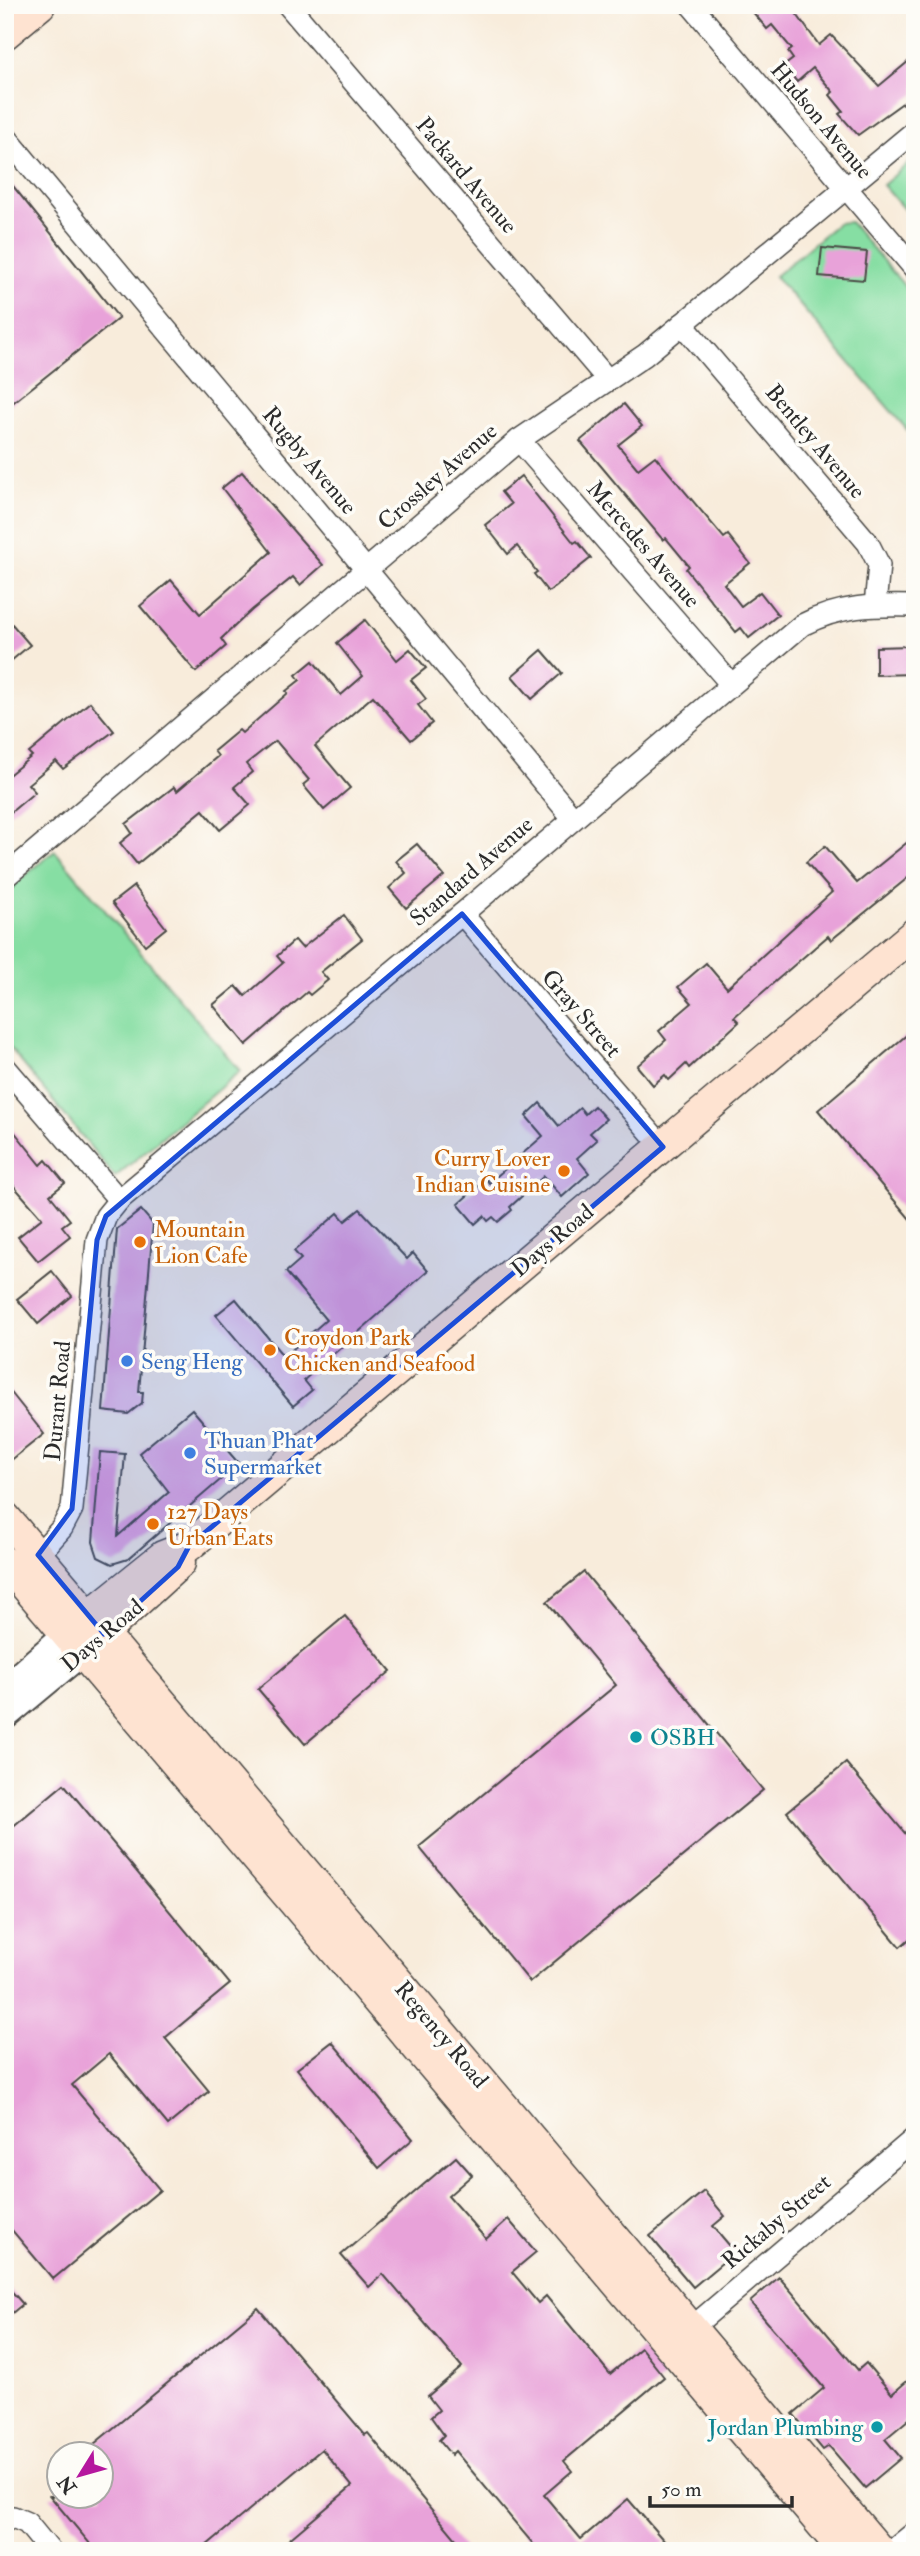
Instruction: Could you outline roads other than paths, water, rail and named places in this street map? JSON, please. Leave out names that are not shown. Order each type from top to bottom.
[{"type":"main road","points":[[5,34],[40,5]]},
{"type":"main road","name":"Days Road","points":[[85,1634],[134,1580],[163,1556],[189,1546],[915,933]]},
{"type":"main road","name":"Regency Road","points":[[5,1517],[42,1560],[85,1634]]},
{"type":"main road","name":"Days Road","points":[[85,1634],[178,1567],[189,1546]]},
{"type":"main road","points":[[42,1560],[82,1584],[116,1586],[134,1580]]},
{"type":"main road","name":"Regency Road","points":[[5,1562],[85,1634],[681,2337],[880,2551]]},
{"type":"main road","name":"Regency Road","points":[[681,2337],[844,2551]]},
{"type":"street","name":"Packard Avenue","points":[[288,5],[607,379]]},
{"type":"street","name":"Hudson Avenue","points":[[691,5],[915,269]]},
{"type":"street","name":"Crossley Avenue","points":[[5,877],[519,440],[645,355],[915,131]]},
{"type":"street","name":"Rugby Avenue","points":[[5,136],[573,818]]},
{"type":"street","name":"Bentley Avenue","points":[[682,324],[868,543],[879,565],[875,605]]},
{"type":"street","name":"Mercedes Avenue","points":[[519,440],[730,683]]},
{"type":"street","name":"Standard Avenue","points":[[97,1240],[106,1216],[119,1200],[462,914],[730,683],[802,625],[830,611],[875,605],[915,606]]},
{"type":"street","name":"Gray Street","points":[[462,914],[663,1147]]},
{"type":"street","points":[[5,1067],[119,1200]]},
{"type":"street","name":"Durant Road","points":[[42,1560],[72,1509],[97,1240]]},
{"type":"street","name":"Days Road","points":[[5,1688],[85,1634]]},
{"type":"street","name":"Days Road","points":[[5,1716],[85,1634]]},
{"type":"street","name":"Rickaby Street","points":[[681,2337],[915,2138]]},
{"type":"street","points":[[9,2519],[27,2523],[50,2551]]},
{"type":"street","points":[[892,2551],[915,2532]]},
{"type":"place","name":"Curry Lover Indian Cuisine","points":[[564,1171]]},
{"type":"place","name":"Mountain Lion Cafe","points":[[140,1242]]},
{"type":"place","name":"Croydon Park Chicken and Seafood","points":[[270,1350]]},
{"type":"place","name":"Seng Heng","points":[[127,1361]]},
{"type":"place","name":"Thuan Phat Supermarket","points":[[190,1453]]},
{"type":"place","name":"127 Days Urban Eats","points":[[153,1524]]},
{"type":"place","name":"OSBH","points":[[636,1737]]},
{"type":"place","name":"Jordan Plumbing","points":[[877,2427]]}]
